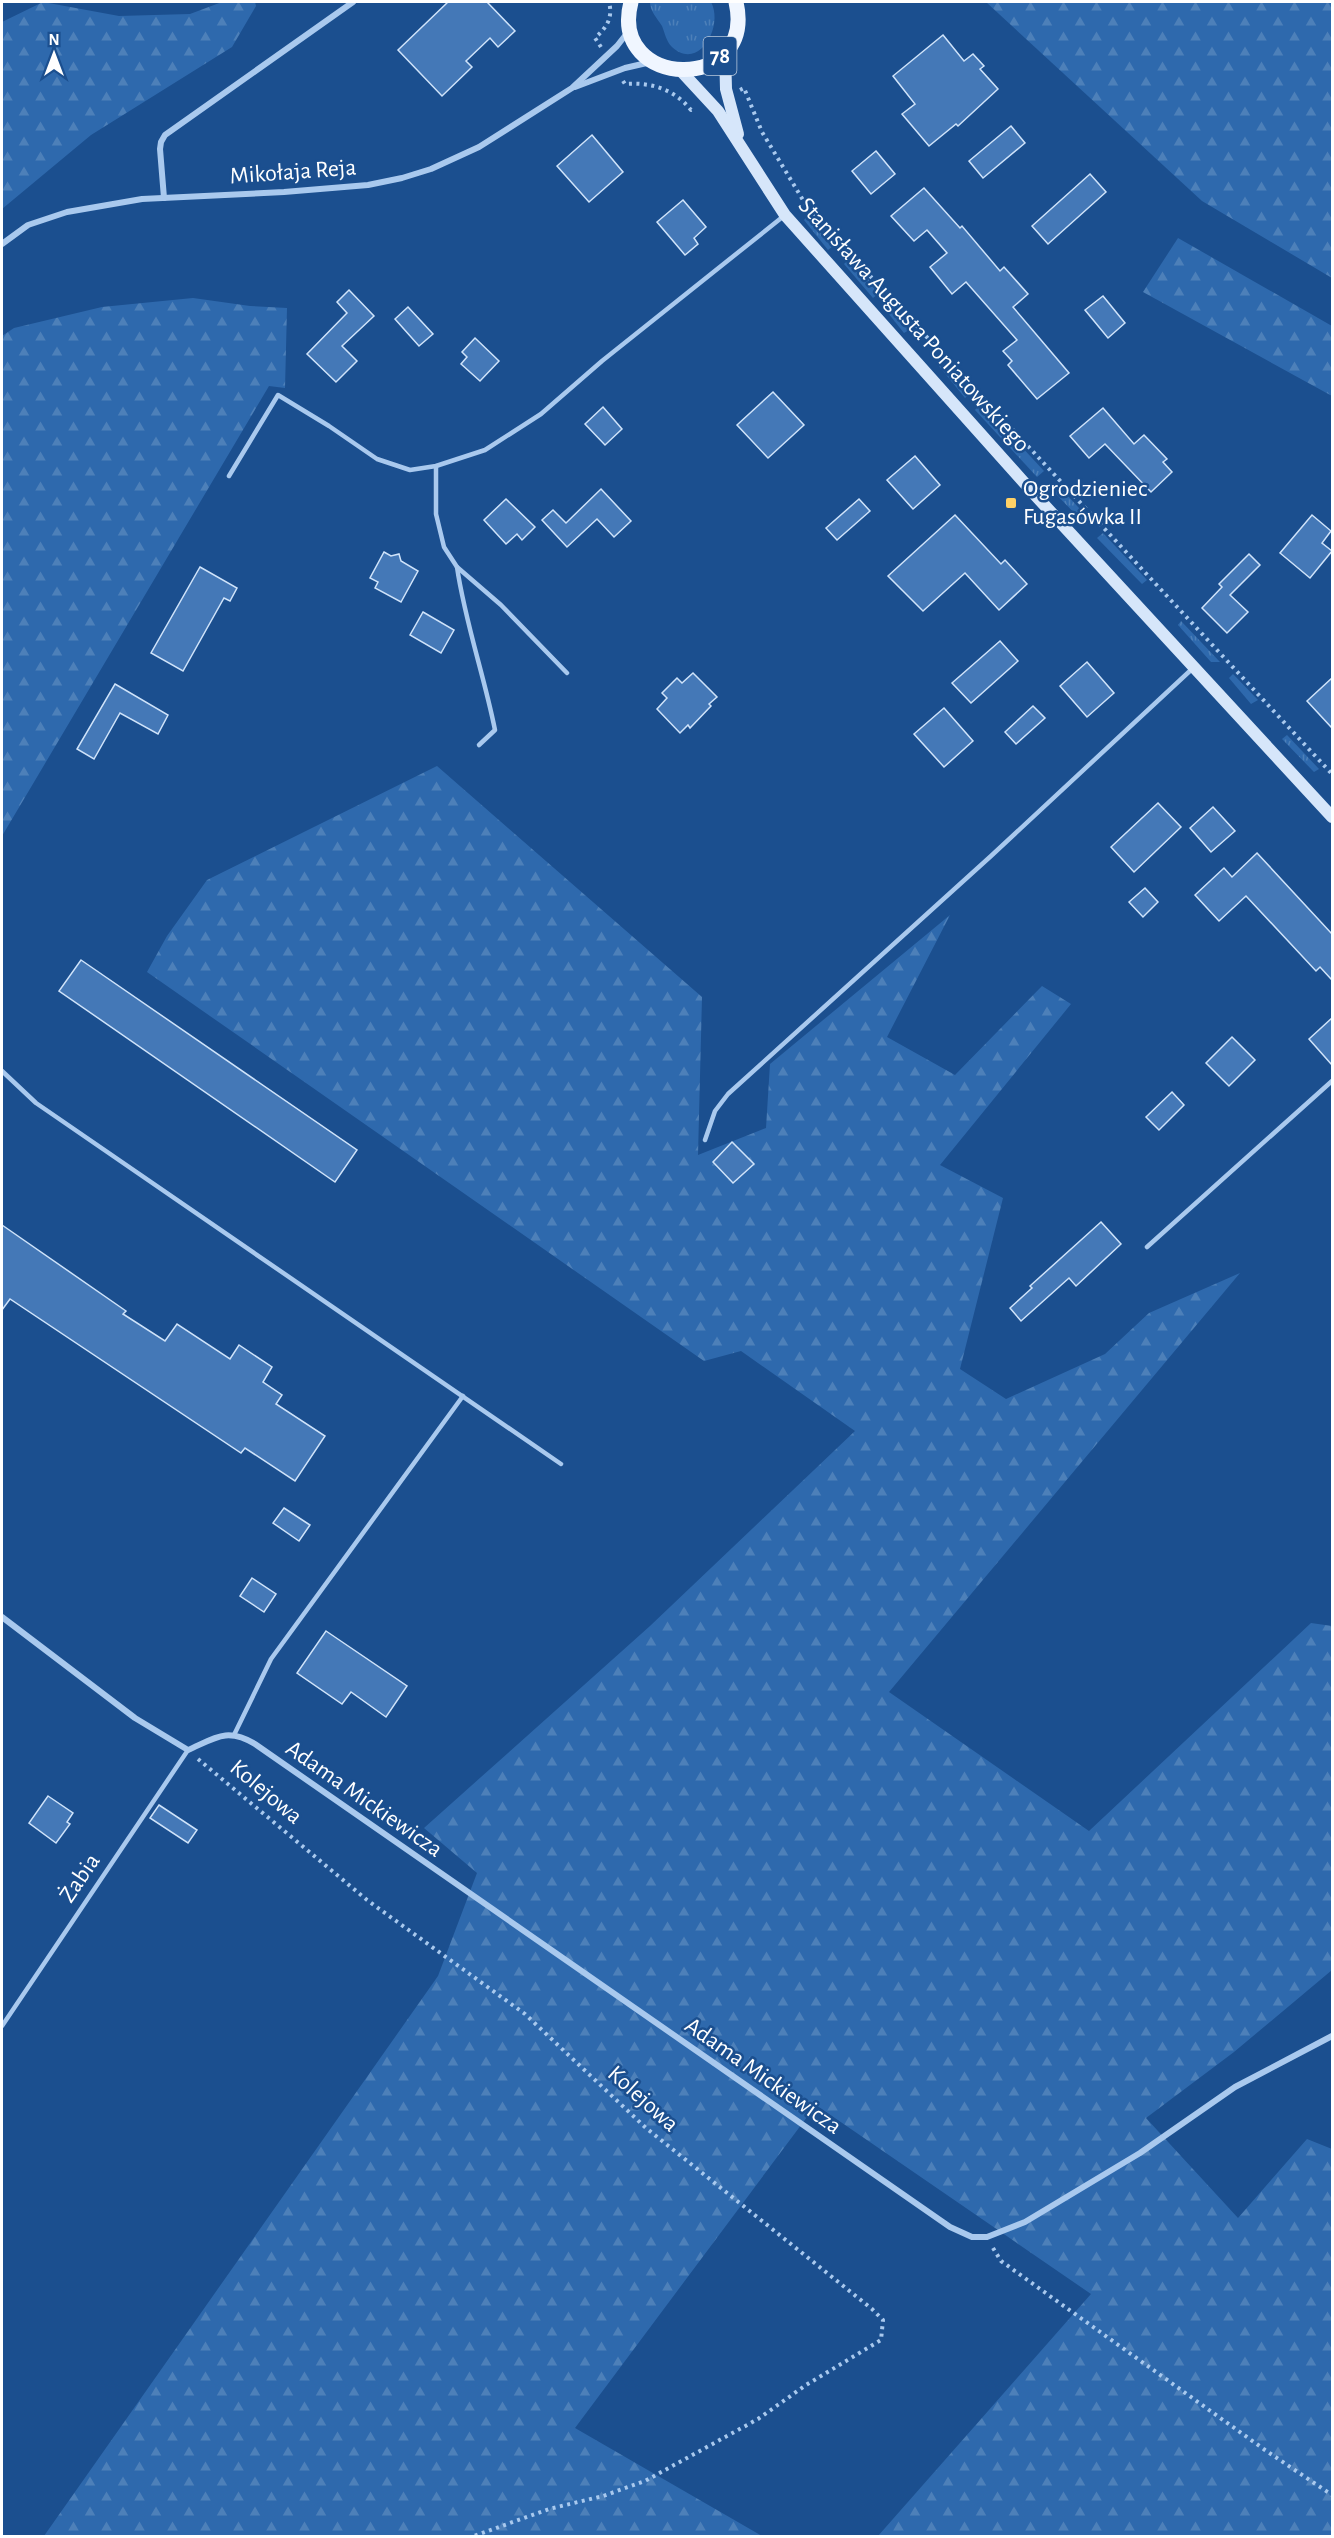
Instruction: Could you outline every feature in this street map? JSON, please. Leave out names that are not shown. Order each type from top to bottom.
[{"type":"main road","points":[[631,2],[630,28],[637,45],[654,62]]},
{"type":"main road","name":"78","points":[[654,62],[664,68],[681,71],[699,69],[716,61],[725,51],[736,31],[739,13],[736,2]]},
{"type":"main road","name":"Stanisława Augusta Poniatowskiego","points":[[725,51],[727,95],[741,147]]},
{"type":"main road","name":"Stanisława Augusta Poniatowskiego","points":[[681,71],[710,102],[784,215],[1036,496],[1332,817]]},
{"type":"street","points":[[164,198],[160,149],[165,135],[353,2]]},
{"type":"street","name":"Mikołaja Reja","points":[[2,244],[28,225],[67,212],[142,199],[368,185],[431,169],[479,147],[572,88],[607,56],[630,28]]},
{"type":"street","name":"Mikołaja Reja","points":[[572,88],[635,64],[654,62]]},
{"type":"street","points":[[2,1617],[135,1718],[188,1750],[223,1734],[234,1735]]},
{"type":"street","name":"Adama Mickiewicza","points":[[234,1735],[255,1744],[950,2227],[972,2237],[987,2237]]},
{"type":"street","points":[[987,2237],[1025,2222],[1140,2153],[1235,2087],[1332,2036]]},
{"type":"lane","points":[[229,476],[278,395],[377,459],[410,470],[436,466],[485,450],[541,414],[602,361],[784,215]]},
{"type":"lane","points":[[436,466],[436,514],[444,547],[458,567],[501,605],[567,673]]},
{"type":"lane","points":[[458,567],[463,607],[484,679],[495,730],[479,745]]},
{"type":"lane","points":[[705,1140],[715,1111],[728,1094],[991,856],[1194,667]]},
{"type":"lane","points":[[2,1071],[36,1103],[561,1464]]},
{"type":"lane","points":[[1147,1247],[1332,1081]]},
{"type":"lane","points":[[234,1735],[271,1659],[463,1396]]},
{"type":"lane","name":"Żabia","points":[[2,2026],[188,1750]]},
{"type":"path","points":[[607,56],[595,38],[609,22],[611,13],[609,2]]},
{"type":"path","points":[[616,71],[625,84],[638,83],[674,93],[692,110],[710,102]]},
{"type":"path","points":[[727,95],[744,88],[762,132],[808,210],[1332,774]]},
{"type":"path","name":"Kolejowa","points":[[188,1750],[367,1900],[525,2014],[646,2128],[883,2320],[881,2340],[806,2385],[758,2420],[645,2481],[603,2496],[549,2509],[474,2536]]},
{"type":"path","points":[[987,2237],[1001,2261],[1265,2450],[1332,2495]]},
{"type":"green space","points":[[43,2],[119,16],[190,14],[222,2],[255,2],[256,6],[232,47],[91,135],[2,209],[2,22]]},
{"type":"green space","points":[[650,2],[711,2],[714,23],[706,43],[700,50],[691,54],[682,53],[672,47],[652,11]]},
{"type":"green space","points":[[986,2],[1332,2],[1332,278],[1202,201]]},
{"type":"green space","points":[[808,215],[834,245],[828,250],[804,220]]},
{"type":"green space","points":[[1178,238],[1332,326],[1332,396],[1143,292]]},
{"type":"green space","points":[[849,259],[880,292],[873,298],[844,264]]},
{"type":"green space","points":[[193,298],[250,306],[287,308],[285,388],[269,386],[2,836],[2,336],[14,328],[102,307]]},
{"type":"green space","points":[[890,303],[912,328],[904,333],[884,308]]},
{"type":"green space","points":[[930,348],[972,392],[965,398],[939,366]]},
{"type":"green space","points":[[981,403],[1044,471],[1037,477],[975,410]]},
{"type":"green space","points":[[1056,483],[1090,520],[1086,525],[1050,488]]},
{"type":"green space","points":[[1103,533],[1147,580],[1142,584],[1097,538]]},
{"type":"green space","points":[[1181,621],[1220,662],[1211,662],[1178,625]]},
{"type":"green space","points":[[1233,674],[1258,700],[1251,704],[1229,678]]},
{"type":"green space","points":[[1287,735],[1319,769],[1314,772],[1282,739]]},
{"type":"green space","points":[[437,766],[702,997],[698,1155],[766,1128],[770,1064],[950,915],[887,1037],[955,1075],[1042,986],[1071,1004],[940,1165],[1003,1198],[960,1369],[1006,1399],[1105,1354],[1149,1313],[1240,1273],[889,1692],[1089,1831],[1311,1623],[1332,1626],[1332,1970],[1234,2052],[1146,2118],[1238,2218],[1307,2139],[1332,2149],[1332,2536],[878,2536],[1091,2294],[816,2105],[575,2428],[762,2536],[44,2536],[438,1976],[477,1873],[424,1828],[650,1626],[855,1431],[741,1351],[704,1361],[147,972],[167,936],[207,880]]},
{"type":"building","points":[[448,2],[487,2],[515,31],[498,47],[490,38],[466,61],[472,67],[442,96],[398,50]]},
{"type":"building","points":[[943,35],[964,61],[973,54],[984,66],[980,69],[998,89],[958,126],[956,124],[929,146],[902,114],[915,104],[893,76]]},
{"type":"building","points":[[1011,126],[1025,143],[983,178],[969,161]]},
{"type":"building","points":[[592,135],[623,172],[589,202],[557,166]]},
{"type":"building","points":[[876,151],[895,174],[871,194],[852,171]]},
{"type":"building","points":[[1090,174],[1106,192],[1048,244],[1032,226]]},
{"type":"building","points":[[924,188],[960,228],[962,226],[1000,271],[1004,267],[1028,294],[1013,307],[1069,373],[1037,399],[1008,365],[1012,361],[1003,351],[1017,340],[966,282],[952,294],[930,267],[947,253],[927,230],[914,241],[891,216]]},
{"type":"building","points":[[683,200],[706,227],[694,238],[698,244],[685,255],[657,222]]},
{"type":"building","points":[[349,290],[374,316],[342,346],[357,361],[336,382],[307,354],[347,313],[337,302]]},
{"type":"building","points":[[1103,296],[1125,323],[1108,338],[1085,310]]},
{"type":"building","points":[[408,307],[433,334],[419,346],[395,319]]},
{"type":"building","points":[[475,338],[499,361],[480,381],[461,364],[467,357],[462,352]]},
{"type":"building","points":[[773,392],[804,425],[768,458],[737,425]]},
{"type":"building","points":[[603,407],[622,429],[605,445],[585,424]]},
{"type":"building","points":[[1103,408],[1134,444],[1144,435],[1167,459],[1163,462],[1172,472],[1151,492],[1105,444],[1089,458],[1070,436]]},
{"type":"building","points":[[915,456],[940,485],[913,509],[887,480]]},
{"type":"building","points":[[601,489],[631,521],[614,537],[597,519],[567,547],[542,520],[553,510],[566,523]]},
{"type":"building","points":[[506,499],[535,527],[522,540],[517,534],[506,544],[484,520]]},
{"type":"building","points":[[859,499],[870,511],[837,540],[826,528]]},
{"type":"building","points":[[955,515],[1001,564],[1005,560],[1027,584],[999,610],[965,573],[923,611],[888,576]]},
{"type":"building","points":[[1312,515],[1331,531],[1322,543],[1332,551],[1310,578],[1280,553]]},
{"type":"building","points":[[384,552],[391,556],[399,554],[401,561],[418,571],[401,602],[375,588],[378,582],[370,578]]},
{"type":"building","points":[[1249,554],[1260,565],[1230,595],[1248,612],[1227,633],[1202,608],[1222,587],[1219,584]]},
{"type":"building","points":[[200,567],[237,588],[230,601],[224,598],[183,671],[151,653]]},
{"type":"building","points":[[423,612],[454,630],[441,653],[410,635]]},
{"type":"building","points":[[1000,641],[1018,661],[971,703],[952,683]]},
{"type":"building","points":[[1087,662],[1114,693],[1087,717],[1060,686]]},
{"type":"building","points":[[693,673],[717,697],[690,728],[688,725],[680,733],[657,709],[667,698],[662,693],[677,678],[682,683]]},
{"type":"building","points":[[1332,678],[1332,728],[1307,701]]},
{"type":"building","points":[[115,684],[168,715],[158,734],[120,713],[94,759],[77,749]]},
{"type":"building","points":[[1033,706],[1045,718],[1016,744],[1005,732]]},
{"type":"building","points":[[944,708],[973,741],[944,767],[914,734]]},
{"type":"building","points":[[1158,803],[1181,827],[1134,872],[1111,847]]},
{"type":"building","points":[[1213,807],[1235,831],[1211,852],[1190,828]]},
{"type":"building","points":[[1257,853],[1332,934],[1332,980],[1320,967],[1316,971],[1246,896],[1219,921],[1195,895],[1224,868],[1232,877]]},
{"type":"building","points":[[1145,888],[1158,902],[1143,917],[1129,902]]},
{"type":"building","points":[[81,960],[357,1150],[335,1182],[59,991]]},
{"type":"building","points":[[1332,1018],[1332,1065],[1309,1039]]},
{"type":"building","points":[[1232,1037],[1255,1060],[1229,1086],[1206,1063]]},
{"type":"building","points":[[1172,1092],[1184,1105],[1159,1130],[1146,1117]]},
{"type":"building","points":[[732,1142],[754,1164],[733,1183],[713,1162]]},
{"type":"building","points":[[1101,1222],[1121,1244],[1076,1286],[1069,1278],[1021,1321],[1010,1308],[1032,1288],[1030,1286]]},
{"type":"building","points":[[2,1225],[126,1311],[123,1314],[165,1341],[177,1324],[230,1359],[239,1345],[272,1367],[263,1382],[282,1395],[276,1404],[325,1436],[295,1481],[245,1448],[241,1453],[10,1299],[2,1310]]},
{"type":"building","points":[[284,1508],[310,1525],[299,1541],[273,1523]]},
{"type":"building","points":[[252,1578],[276,1594],[264,1612],[240,1596]]},
{"type":"building","points":[[326,1631],[407,1686],[386,1717],[351,1692],[342,1704],[297,1673]]},
{"type":"building","points":[[48,1796],[73,1813],[67,1822],[70,1824],[56,1843],[29,1823]]},
{"type":"building","points":[[159,1805],[197,1830],[188,1843],[150,1818]]},
{"type":"place","name":"Ogrodzieniec Fugasówka II","points":[[1011,503]]}]
